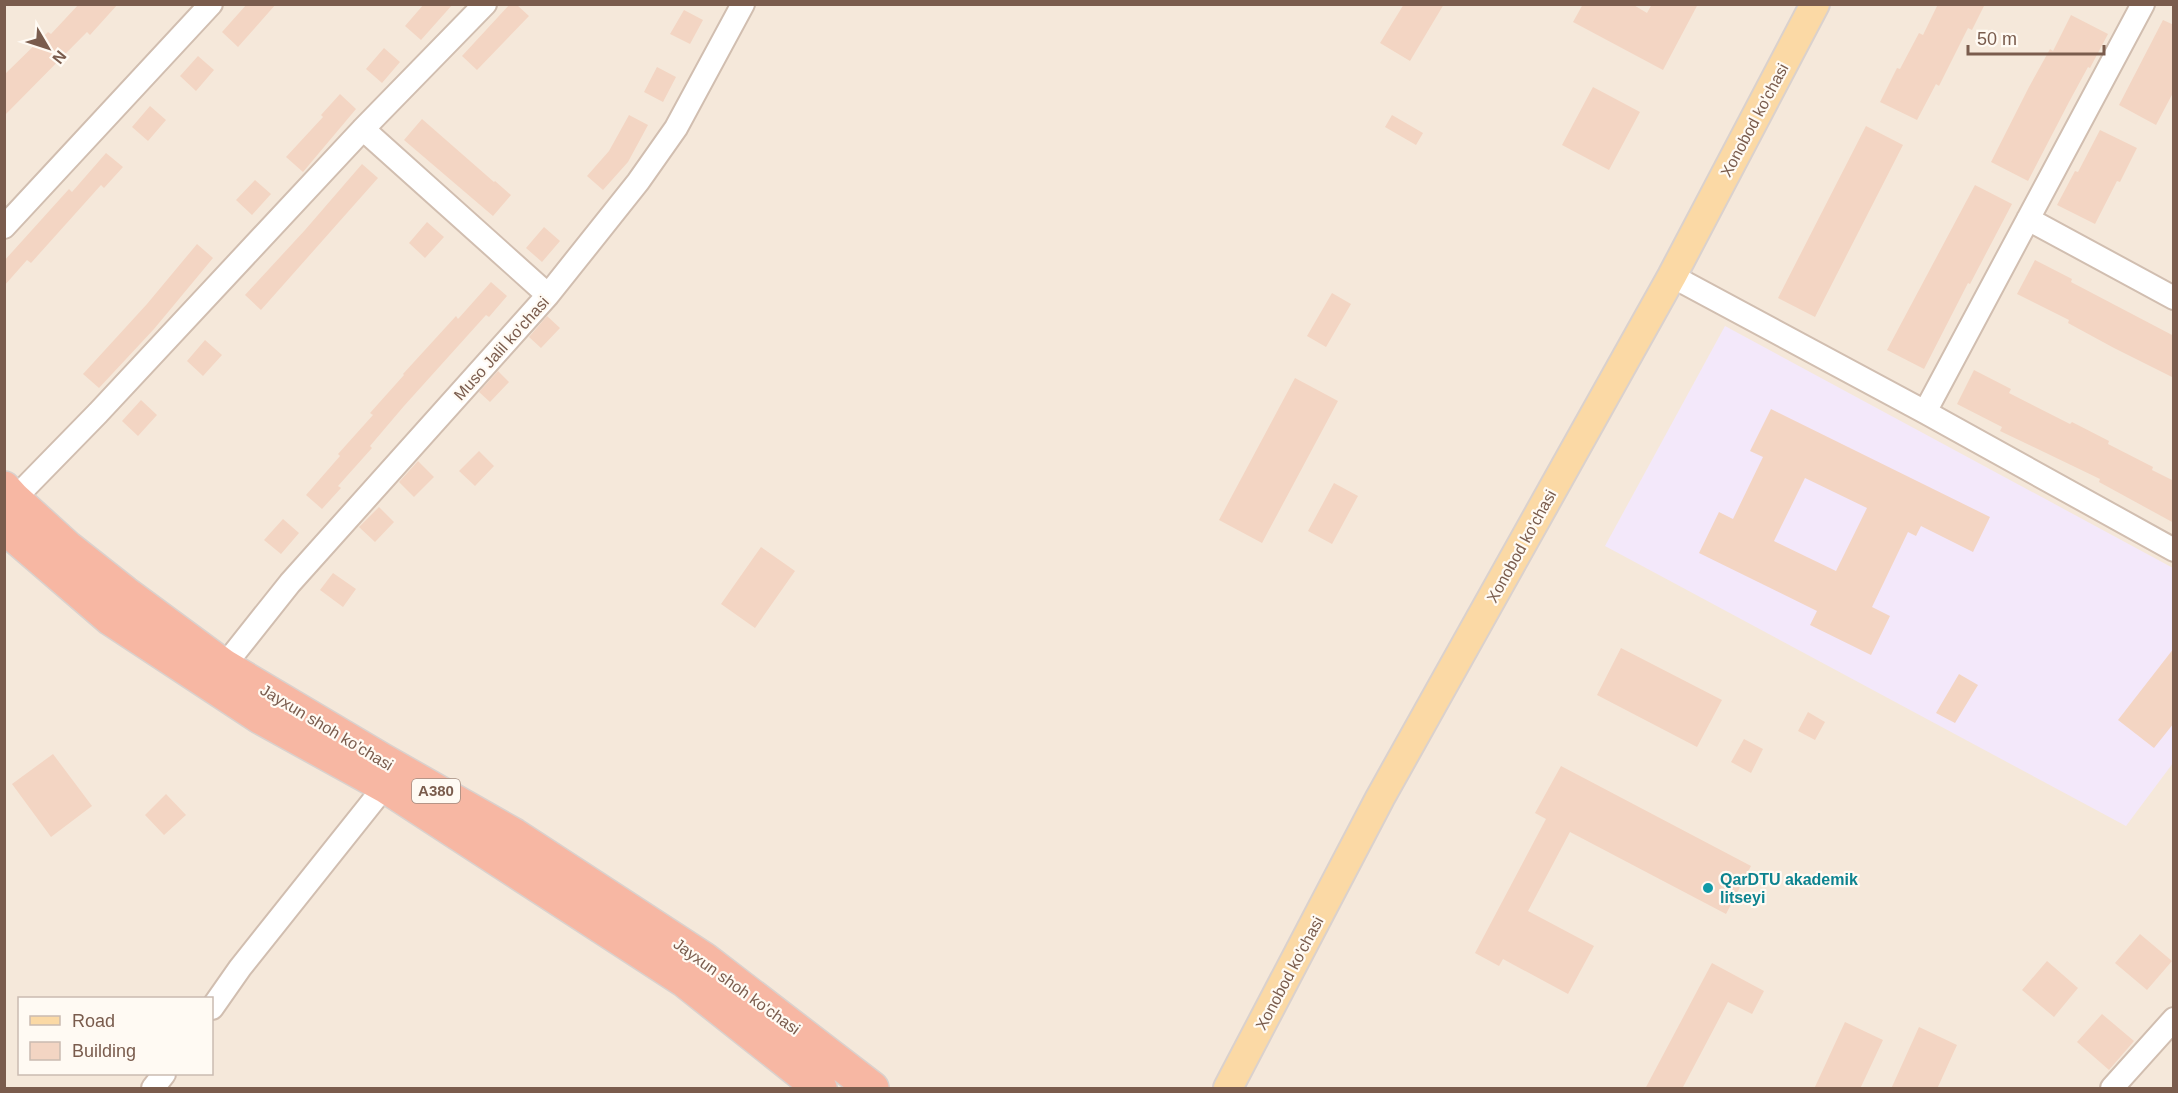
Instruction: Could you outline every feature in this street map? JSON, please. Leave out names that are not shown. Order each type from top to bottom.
[{"type":"highway","name":"Jayxun shoh ko'chasi","points":[[8,505],[69,548],[125,594],[224,666],[514,835],[704,959],[872,1089]]},
{"type":"highway","name":"Jayxun shoh ko'chasi","points":[[8,505],[111,619],[260,717],[385,786],[685,981],[820,1089]]},
{"type":"main road","name":"Xonobod ko'chasi","points":[[1228,1089],[1380,798],[1672,276],[1815,4]]},
{"type":"street","points":[[4,227],[212,4]]},
{"type":"street","points":[[8,505],[98,413],[363,129],[485,4]]},
{"type":"street","name":"Muso Jalil ko'chasi","points":[[224,666],[290,583],[548,295],[638,182],[676,128],[743,4]]},
{"type":"street","points":[[1925,412],[2143,4]]},
{"type":"street","points":[[363,129],[548,295]]},
{"type":"street","points":[[2028,219],[2174,298]]},
{"type":"street","points":[[1672,276],[1925,412],[2174,550]]},
{"type":"street","points":[[213,1007],[240,968],[385,786]]},
{"type":"street","points":[[2112,1089],[2174,1019]]},
{"type":"street","points":[[153,1089],[163,1075]]},
{"type":"shaded area","points":[[5,5],[2173,5],[2173,1088],[5,1088]]},
{"type":"shaded area","points":[[1725,326],[2173,568],[2173,763],[2126,826],[1605,546]]},
{"type":"building","points":[[79,4],[118,4],[90,35],[87,32],[4,116],[4,75],[48,32],[51,34]]},
{"type":"building","points":[[247,4],[276,4],[238,47],[222,32]]},
{"type":"building","points":[[424,4],[453,4],[421,40],[405,26]]},
{"type":"building","points":[[510,4],[516,4],[529,16],[477,70],[462,56]]},
{"type":"building","points":[[1404,4],[1444,4],[1410,61],[1380,43]]},
{"type":"building","points":[[1583,4],[1632,4],[1647,13],[1652,4],[1698,4],[1663,70],[1573,22]]},
{"type":"building","points":[[1938,4],[1985,4],[1972,30],[1968,28],[1939,86],[1936,84],[1917,120],[1880,102],[1897,68],[1900,69],[1919,33],[1923,35]]},
{"type":"building","points":[[684,10],[703,20],[690,44],[670,34]]},
{"type":"building","points":[[2071,15],[2108,34],[2028,181],[1991,162],[2029,87],[2050,49],[2053,51]]},
{"type":"building","points":[[2163,20],[2174,25],[2174,91],[2156,125],[2119,105]]},
{"type":"building","points":[[384,48],[400,62],[382,83],[366,69]]},
{"type":"building","points":[[198,56],[214,70],[196,91],[180,76]]},
{"type":"building","points":[[657,67],[676,77],[663,102],[644,92]]},
{"type":"building","points":[[1593,87],[1640,112],[1609,170],[1562,145]]},
{"type":"building","points":[[340,94],[356,109],[303,172],[286,157],[323,117],[321,115]]},
{"type":"building","points":[[150,106],[166,120],[148,141],[132,127]]},
{"type":"building","points":[[629,115],[648,125],[628,162],[603,190],[587,176],[609,151]]},
{"type":"building","points":[[1392,115],[1423,133],[1416,145],[1385,127]]},
{"type":"building","points":[[422,119],[511,195],[493,216],[404,140]]},
{"type":"building","points":[[1866,126],[1903,145],[1815,317],[1778,298]]},
{"type":"building","points":[[2100,130],[2137,148],[2095,224],[2057,205],[2075,171],[2078,172]]},
{"type":"building","points":[[106,153],[123,167],[104,188],[101,185],[31,263],[27,260],[4,286],[4,261],[69,189],[72,192]]},
{"type":"building","points":[[362,164],[378,178],[261,310],[245,295]]},
{"type":"building","points":[[255,180],[271,194],[252,215],[236,200]]},
{"type":"building","points":[[1975,185],[2012,204],[1924,369],[1887,350]]},
{"type":"building","points":[[427,222],[444,237],[425,258],[409,243]]},
{"type":"building","points":[[544,227],[560,241],[542,262],[526,248]]},
{"type":"building","points":[[197,244],[213,258],[154,329],[99,388],[83,374],[147,304]]},
{"type":"building","points":[[2035,260],[2072,279],[2071,282],[2174,336],[2174,378],[2114,348],[2068,323],[2069,320],[2017,294]]},
{"type":"building","points":[[491,282],[507,296],[489,317],[486,315],[404,406],[370,446],[372,448],[338,486],[341,488],[322,509],[306,495],[373,415],[370,413],[403,374]]},
{"type":"building","points":[[1332,293],[1351,304],[1326,347],[1307,336]]},
{"type":"building","points":[[547,316],[560,328],[541,348],[529,337]]},
{"type":"building","points":[[205,340],[222,355],[203,376],[187,361]]},
{"type":"building","points":[[1974,370],[2011,389],[2009,393],[2109,441],[2108,444],[2153,467],[2152,470],[2174,481],[2174,523],[2099,482],[2100,479],[2000,431],[2002,427],[1957,404]]},
{"type":"building","points":[[498,371],[509,382],[490,402],[479,392]]},
{"type":"building","points":[[1295,378],[1338,401],[1262,543],[1219,520]]},
{"type":"building","points":[[141,400],[157,415],[138,436],[122,421]]},
{"type":"building","points":[[1771,409],[1990,517],[1973,552],[1921,526],[1916,536],[1908,532],[1872,607],[1890,616],[1871,655],[1810,625],[1817,611],[1699,553],[1719,512],[1733,519],[1763,457],[1750,451]],"holes":[[[1805,478],[1867,508],[1836,571],[1774,541]]]},
{"type":"building","points":[[479,451],[494,466],[475,486],[459,471]]},
{"type":"building","points":[[418,461],[434,477],[414,497],[399,482]]},
{"type":"building","points":[[1334,483],[1358,496],[1332,544],[1308,531]]},
{"type":"building","points":[[379,507],[394,522],[375,542],[359,527]]},
{"type":"building","points":[[283,519],[299,533],[281,554],[264,540]]},
{"type":"building","points":[[761,547],[795,571],[755,628],[721,604]]},
{"type":"building","points":[[333,573],[356,589],[343,607],[320,590]]},
{"type":"building","points":[[1621,648],[1722,700],[1697,747],[1597,695]]},
{"type":"building","points":[[2174,648],[2174,723],[2154,748],[2118,720]]},
{"type":"building","points":[[1959,674],[1978,685],[1955,723],[1936,713]]},
{"type":"building","points":[[1808,712],[1825,722],[1815,740],[1798,731]]},
{"type":"building","points":[[1744,739],[1763,749],[1751,773],[1731,762]]},
{"type":"building","points":[[53,754],[92,806],[51,837],[12,784]]},
{"type":"building","name":"QarDTU akademik litseyi","points":[[1561,766],[1751,866],[1726,914],[1570,832],[1528,911],[1594,946],[1568,994],[1503,959],[1499,966],[1475,953],[1546,819],[1535,813]]},
{"type":"building","points":[[166,794],[186,815],[164,835],[145,815]]},
{"type":"building","points":[[2140,934],[2172,961],[2147,990],[2115,963]]},
{"type":"building","points":[[2047,961],[2078,988],[2054,1017],[2022,990]]},
{"type":"building","points":[[1712,963],[1764,991],[1752,1014],[1728,1002],[1682,1089],[1645,1089]]},
{"type":"building","points":[[2102,1014],[2134,1041],[2109,1070],[2077,1042]]},
{"type":"building","points":[[1845,1022],[1883,1040],[1860,1089],[1814,1089]]},
{"type":"building","points":[[1919,1027],[1957,1045],[1937,1089],[1891,1089]]},
{"type":"place","name":"QarDTU akademik litseyi","points":[[1708,888]]}]
